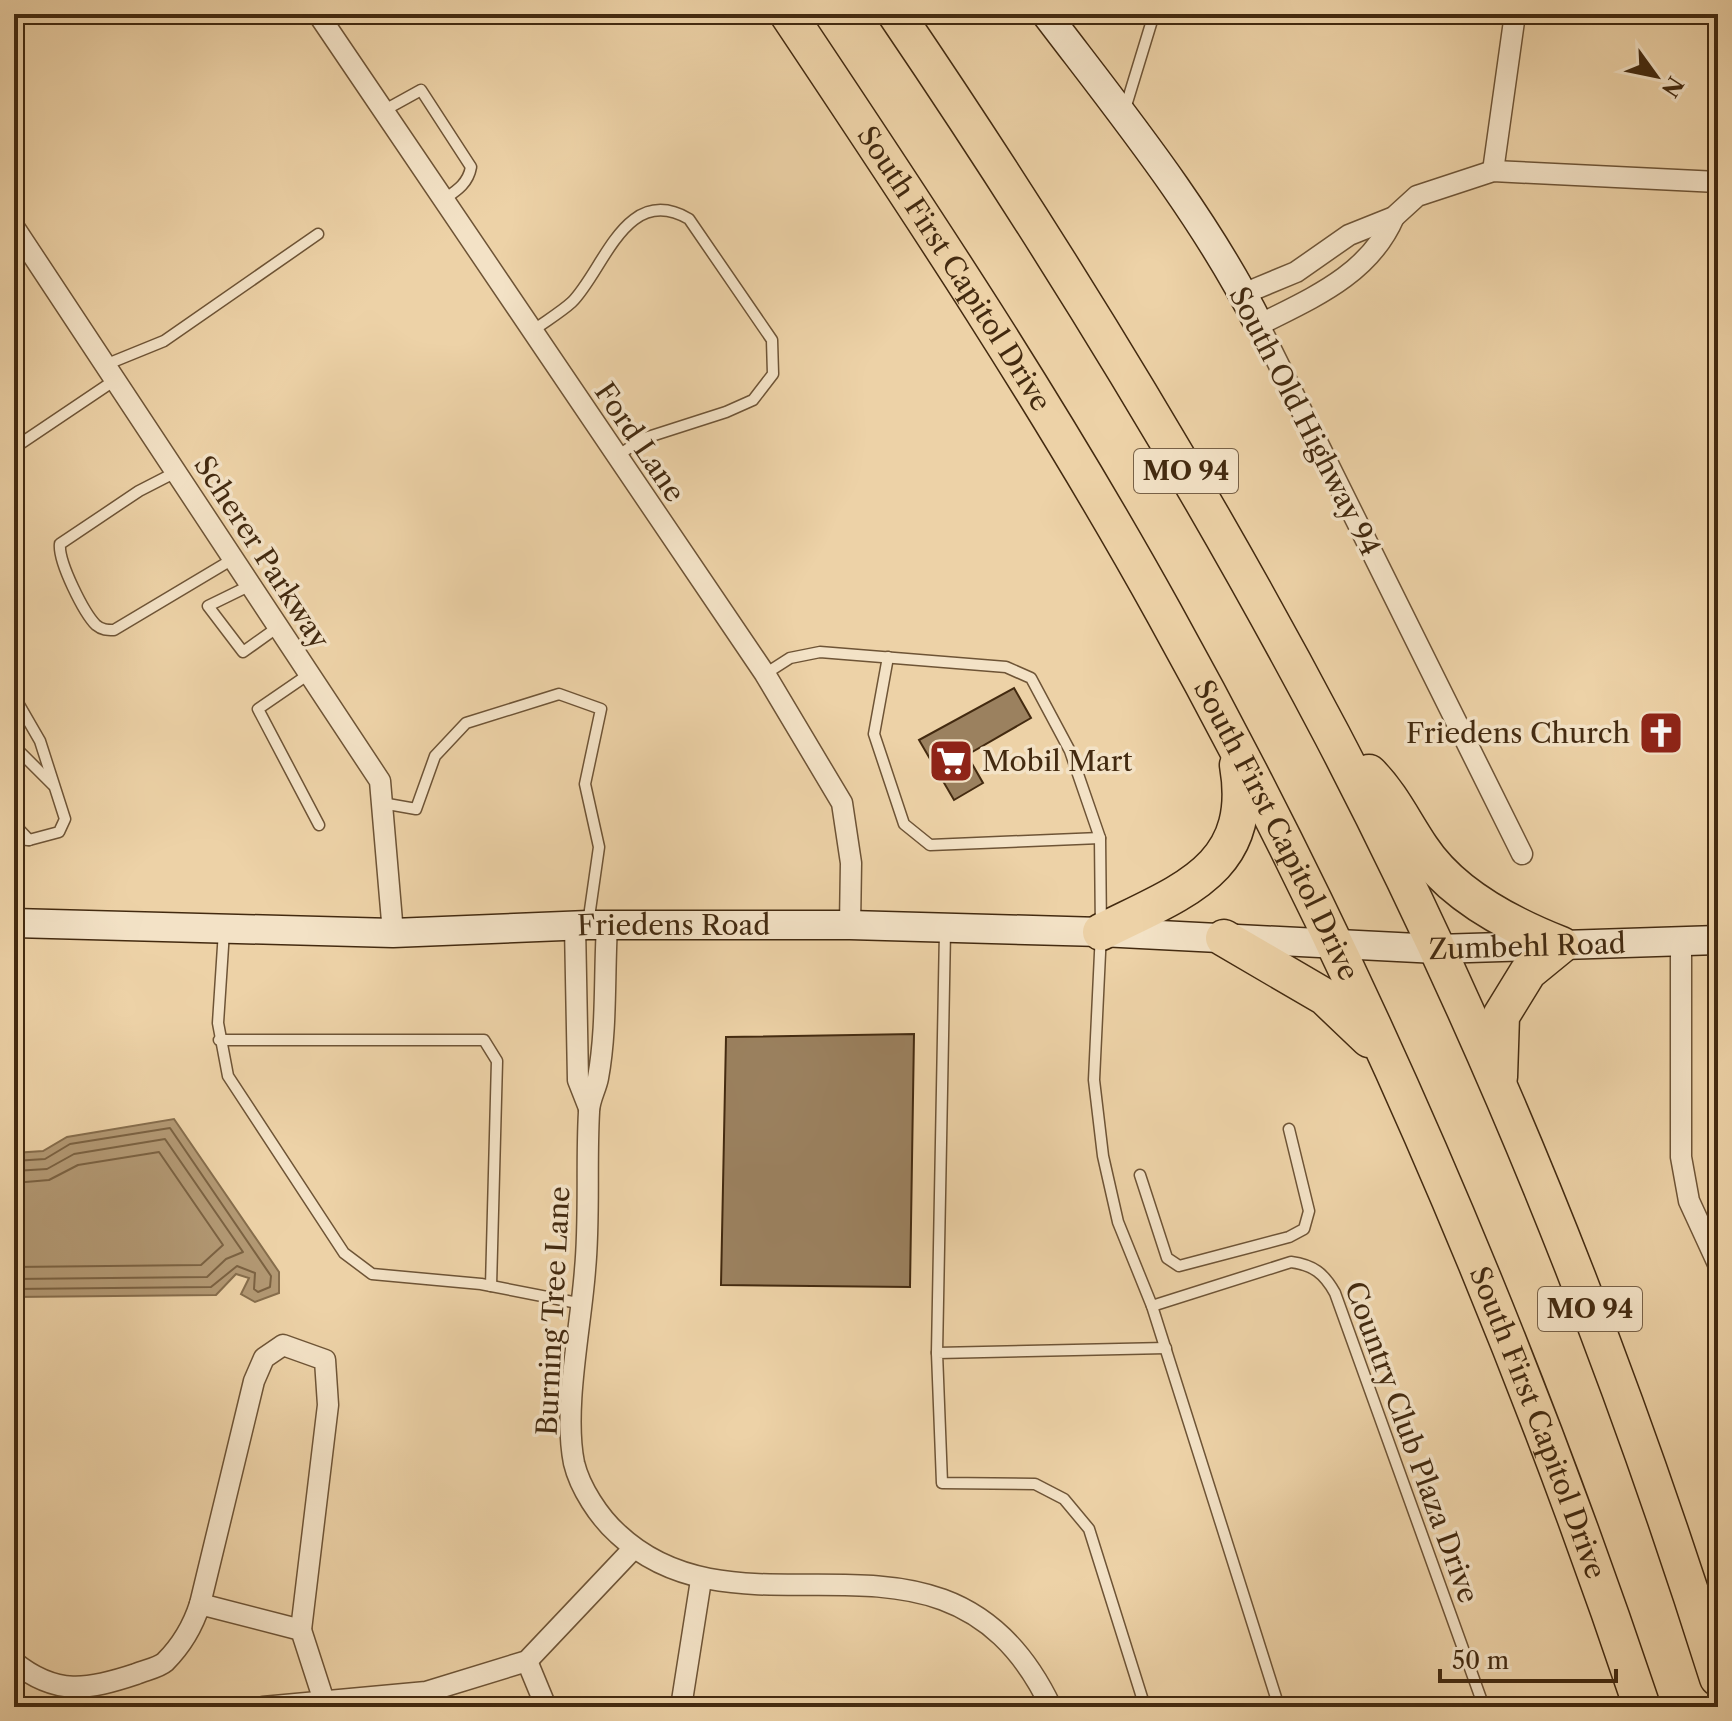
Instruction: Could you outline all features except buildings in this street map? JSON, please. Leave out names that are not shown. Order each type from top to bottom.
[{"type":"highway","name":"South First Capitol Drive","points":[[788,14],[976,297],[1041,402],[1164,613],[1335,944],[1391,1065],[1510,1344],[1590,1556],[1642,1707]]},
{"type":"highway","name":"MO 94","points":[[896,14],[1052,249],[1126,368],[1212,516],[1333,738],[1437,949],[1499,1088],[1615,1373],[1718,1678]]},
{"type":"highway","points":[[1333,738],[1382,785],[1422,850],[1444,877],[1521,929],[1561,945],[1528,972],[1501,1016],[1497,1046],[1499,1088]]},
{"type":"highway","points":[[1101,932],[1176,894],[1216,865],[1232,844],[1240,823],[1244,798],[1234,744]]},
{"type":"highway","points":[[1224,938],[1325,997],[1391,1065]]},
{"type":"main road","name":"South Old Highway 94","points":[[1046,14],[1171,180],[1243,294],[1259,325]]},
{"type":"main road","name":"Friedens Road","points":[[14,923],[393,933],[590,926],[850,925],[1101,932],[1335,944]]},
{"type":"main road","name":"Zumbehl Road","points":[[1335,944],[1437,949],[1718,940]]},
{"type":"street","name":"Ford Lane","points":[[318,14],[765,674],[842,803],[851,863],[850,925]]},
{"type":"street","points":[[1493,171],[1515,14]]},
{"type":"street","points":[[1259,325],[1352,273],[1372,255],[1394,217],[1417,196],[1493,171],[1718,182]]},
{"type":"street","points":[[1243,294],[1296,272],[1349,235],[1394,217]]},
{"type":"street","name":"Scherer Parkway","points":[[14,227],[380,781],[393,933]]},
{"type":"street","name":"South Old Highway 94","points":[[1259,325],[1522,854]]},
{"type":"street","name":"Burning Tree Lane","points":[[589,1108],[578,1080],[590,926]]},
{"type":"street","name":"Burning Tree Lane","points":[[590,926],[598,1078],[589,1108],[588,1245],[571,1422],[575,1464],[607,1524],[633,1549],[665,1567],[701,1580],[863,1583],[910,1589],[990,1626],[1036,1675],[1051,1707]]},
{"type":"street","points":[[1681,940],[1681,1157],[1689,1201],[1718,1264]]},
{"type":"street","points":[[14,1662],[34,1678],[78,1690],[116,1681],[163,1664],[193,1627],[254,1381],[264,1358],[283,1345],[325,1360],[328,1405],[301,1630],[323,1704]]},
{"type":"street","points":[[263,1707],[323,1704],[426,1692],[527,1661],[633,1549]]},
{"type":"street","points":[[681,1707],[701,1580]]},
{"type":"street","points":[[200,1604],[301,1630]]},
{"type":"street","points":[[527,1661],[546,1707]]},
{"type":"lane","points":[[1123,114],[1154,14]]},
{"type":"lane","points":[[383,111],[421,90],[471,167],[469,177],[460,189],[443,200]]},
{"type":"lane","points":[[531,332],[573,301],[616,235],[636,219],[658,210],[677,212],[689,219],[764,328],[772,340],[773,374],[753,400],[642,439],[616,457]]},
{"type":"lane","points":[[14,448],[110,373],[164,341],[318,234]]},
{"type":"lane","points":[[176,472],[139,491],[60,544],[64,568],[95,624],[104,630],[114,630],[233,559]]},
{"type":"lane","points":[[251,585],[208,606],[243,652],[278,627]]},
{"type":"lane","points":[[765,674],[790,658],[820,652],[1006,667],[1031,678],[1070,751],[1100,838],[1101,932],[1094,1080],[1101,1144],[1118,1222],[1166,1348],[1279,1707]]},
{"type":"lane","points":[[888,657],[874,734],[904,824],[930,845],[1100,838]]},
{"type":"lane","points":[[309,674],[258,709],[319,825]]},
{"type":"lane","points":[[382,803],[416,809],[435,756],[466,723],[559,694],[601,709],[585,784],[599,847],[590,926]]},
{"type":"lane","points":[[14,696],[40,741],[65,819],[59,832],[29,840],[14,839]]},
{"type":"lane","points":[[14,746],[54,787]]},
{"type":"lane","points":[[14,824],[29,840]]},
{"type":"lane","points":[[224,929],[219,1040],[228,1076],[344,1253],[372,1274],[491,1286],[583,1304]]},
{"type":"lane","points":[[946,929],[937,1353],[942,1483],[1035,1484],[1064,1499],[1089,1529],[1145,1707]]},
{"type":"lane","points":[[219,1040],[484,1040],[497,1061],[491,1286]]},
{"type":"lane","points":[[1140,1175],[1167,1258],[1179,1266],[1289,1237],[1304,1229],[1309,1211],[1289,1129]]},
{"type":"lane","name":"Country Club Plaza Drive","points":[[1152,1306],[1291,1262],[1308,1264],[1325,1276],[1335,1293],[1484,1707]]},
{"type":"lane","points":[[937,1353],[1166,1348]]},
{"type":"water","points":[[174,1119],[279,1272],[279,1293],[255,1302],[241,1294],[249,1278],[236,1274],[216,1295],[14,1297],[14,1153],[43,1151],[67,1137]]},
{"type":"place","name":"Friedens Church","points":[[1661,733]]},
{"type":"place","name":"Mobil Mart","points":[[951,761]]}]
